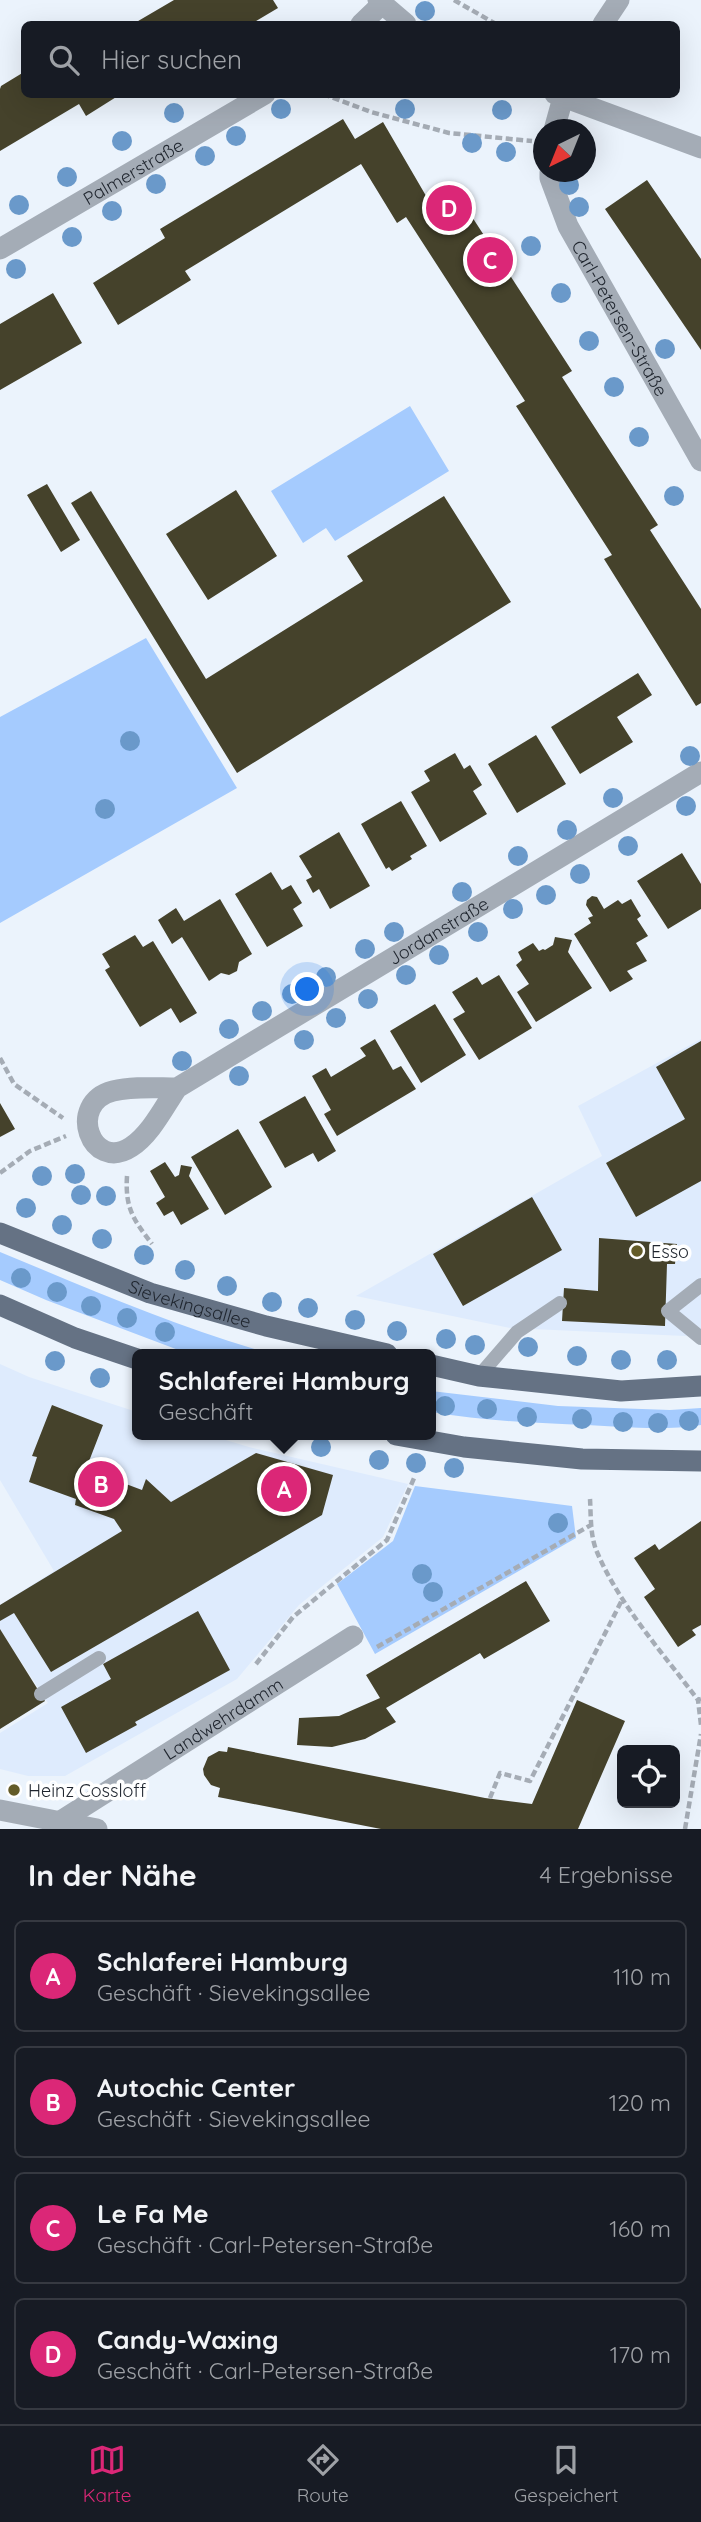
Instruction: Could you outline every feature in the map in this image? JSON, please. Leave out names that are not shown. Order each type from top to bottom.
[{"type":"main road","name":"Sievekingsallee","points":[[0,1233],[150,1293],[266,1326],[365,1349]]},
{"type":"main road","points":[[0,1304],[75,1338],[132,1357]]},
{"type":"main road","points":[[436,1366],[480,1376],[621,1391],[701,1387]]},
{"type":"main road","points":[[424,1440],[464,1447],[582,1459],[701,1461]]},
{"type":"street","points":[[605,21],[619,0]]},
{"type":"street","points":[[364,21],[380,2],[403,21]]},
{"type":"street","name":"Palmerstraße","points":[[0,249],[258,98]]},
{"type":"street","points":[[556,119],[560,98]]},
{"type":"street","points":[[569,98],[701,148]]},
{"type":"street","name":"Carl-Petersen-Straße","points":[[552,182],[568,226],[701,461]]},
{"type":"street","name":"Jordanstraße","points":[[128,1149],[138,1142],[177,1088],[701,772]]},
{"type":"street","name":"Jordanstraße","points":[[86,1129],[87,1116],[92,1106],[100,1097],[111,1091],[177,1088]]},
{"type":"street","points":[[86,1129],[94,1143],[108,1152],[128,1149]]},
{"type":"street","name":"Landwehrdamm","points":[[58,1822],[360,1643]]},
{"type":"street","points":[[0,1810],[97,1829]]},
{"type":"lane","points":[[701,1285],[668,1311],[701,1338]]},
{"type":"lane","points":[[480,1376],[517,1332],[560,1303]]},
{"type":"lane","points":[[41,1694],[99,1658]]},
{"type":"path","points":[[454,0],[491,21]]},
{"type":"path","points":[[334,98],[371,112],[449,133],[533,141]]},
{"type":"path","points":[[0,1058],[14,1084],[60,1116],[86,1129]]},
{"type":"path","points":[[0,1173],[30,1151],[86,1129]]},
{"type":"path","points":[[128,1149],[126,1199],[130,1211],[152,1244]]},
{"type":"path","points":[[253,1668],[293,1617],[387,1540],[415,1476]]},
{"type":"path","points":[[590,1499],[596,1551],[623,1598],[699,1700],[701,1725]]},
{"type":"path","points":[[360,1643],[378,1647],[591,1525]]},
{"type":"path","points":[[491,1798],[499,1773],[530,1781],[623,1598]]},
{"type":"path","points":[[685,1829],[701,1734]]},
{"type":"shaded area","points":[[410,406],[449,471],[335,541],[326,528],[303,543],[271,491]]},
{"type":"shaded area","points":[[146,638],[237,788],[0,923],[0,717]]},
{"type":"shaded area","points":[[701,1039],[701,1334],[685,1336],[510,1328],[356,1296],[602,1156],[578,1106]]},
{"type":"shaded area","points":[[0,1252],[168,1320],[254,1349],[176,1349],[0,1280]]},
{"type":"shaded area","points":[[0,1364],[29,1377],[132,1410],[132,1440],[226,1440],[408,1484],[383,1537],[299,1605],[237,1679],[65,1776],[28,1776],[0,1769],[0,1733],[48,1703],[0,1629],[0,1605],[54,1571],[0,1480]]},
{"type":"shaded area","points":[[436,1392],[558,1406],[670,1410],[701,1408],[701,1425],[672,1428],[470,1418],[436,1413]]},
{"type":"shaded area","points":[[415,1486],[572,1506],[576,1538],[375,1654],[337,1584],[393,1541]]},
{"type":"building","points":[[174,0],[273,0],[278,8],[256,21],[138,21]]},
{"type":"building","points":[[21,74],[21,98],[115,98],[86,116],[79,104],[0,151],[1,86]]},
{"type":"building","points":[[343,119],[355,139],[383,122],[429,201],[452,186],[572,371],[562,377],[658,525],[650,530],[701,609],[701,703],[696,706],[604,559],[612,555],[516,406],[525,401],[406,217],[397,223],[361,164],[185,271],[191,280],[118,325],[93,283],[165,238],[160,229]]},
{"type":"building","points":[[647,180],[701,259],[701,350],[605,209]]},
{"type":"building","points":[[53,293],[82,343],[0,390],[0,324]]},
{"type":"building","points":[[47,484],[80,540],[61,552],[27,495]]},
{"type":"building","points":[[236,490],[277,556],[208,600],[166,534]]},
{"type":"building","points":[[91,491],[206,679],[363,581],[347,556],[444,496],[511,602],[237,773],[71,503]]},
{"type":"building","points":[[638,673],[652,695],[617,717],[633,742],[580,774],[551,727]]},
{"type":"building","points":[[536,735],[566,784],[517,813],[488,764]]},
{"type":"building","points":[[455,753],[464,769],[470,765],[482,785],[473,791],[487,814],[440,842],[411,792],[430,781],[424,771]]},
{"type":"building","points":[[401,801],[427,846],[392,871],[389,867],[386,869],[361,824]]},
{"type":"building","points":[[339,832],[370,886],[330,909],[319,889],[313,893],[306,880],[312,877],[299,856]]},
{"type":"building","points":[[682,853],[701,884],[701,909],[668,929],[637,881]]},
{"type":"building","points":[[271,872],[282,890],[291,885],[302,903],[293,909],[303,926],[267,947],[235,894]]},
{"type":"building","points":[[592,896],[597,897],[604,909],[618,900],[622,904],[631,899],[641,916],[637,919],[648,936],[636,943],[647,961],[627,971],[633,979],[610,992],[574,934],[591,923],[588,918],[593,916],[586,905]]},
{"type":"building","points":[[220,899],[252,954],[239,962],[237,971],[229,975],[221,973],[209,981],[182,937],[172,944],[158,920],[176,908],[184,921]]},
{"type":"building","points":[[135,935],[143,947],[153,941],[197,1013],[180,1023],[171,1008],[140,1027],[105,970],[110,967],[102,954]]},
{"type":"building","points":[[555,937],[572,940],[568,952],[592,988],[536,1022],[517,992],[529,984],[516,965],[522,960],[518,952],[533,943],[539,951],[545,950],[553,945]]},
{"type":"building","points":[[499,975],[532,1028],[479,1060],[453,1019],[465,1012],[452,992],[477,977],[482,985]]},
{"type":"building","points":[[435,1004],[466,1055],[421,1083],[390,1031]]},
{"type":"building","points":[[375,1039],[393,1070],[401,1066],[416,1089],[337,1136],[324,1114],[331,1110],[312,1076],[326,1068],[331,1077],[366,1056],[360,1048]]},
{"type":"building","points":[[701,1041],[701,1181],[636,1217],[606,1163],[685,1119],[656,1067]]},
{"type":"building","points":[[305,1096],[336,1151],[318,1162],[313,1153],[285,1168],[259,1122]]},
{"type":"building","points":[[0,1103],[15,1129],[0,1137]]},
{"type":"building","points":[[238,1129],[272,1187],[225,1215],[191,1157]]},
{"type":"building","points":[[165,1162],[175,1177],[179,1175],[181,1165],[192,1167],[189,1176],[209,1209],[181,1225],[173,1211],[164,1216],[156,1203],[165,1197],[150,1171]]},
{"type":"building","points":[[532,1197],[562,1250],[463,1306],[433,1254]]},
{"type":"building","points":[[599,1238],[677,1244],[675,1264],[667,1264],[665,1326],[562,1321],[564,1288],[598,1291]]},
{"type":"building","points":[[52,1405],[103,1425],[86,1469],[142,1490],[146,1479],[171,1502],[256,1453],[333,1475],[322,1515],[51,1672],[14,1613],[0,1621],[0,1605],[122,1531],[114,1519],[75,1505],[76,1499],[29,1482],[37,1457],[32,1456]]},
{"type":"building","points":[[701,1521],[701,1625],[692,1630],[696,1635],[678,1647],[644,1597],[655,1589],[634,1558],[655,1544],[659,1550]]},
{"type":"building","points":[[526,1581],[550,1621],[484,1659],[480,1653],[386,1708],[396,1722],[365,1739],[332,1747],[297,1745],[299,1718],[339,1716],[380,1698],[366,1675]]},
{"type":"building","points":[[198,1611],[230,1670],[135,1722],[137,1725],[86,1753],[61,1707],[111,1679],[103,1664]]},
{"type":"building","points":[[0,1629],[45,1701],[0,1729]]},
{"type":"building","points":[[577,1700],[625,1721],[578,1829],[381,1829],[218,1797],[220,1788],[211,1785],[204,1775],[203,1769],[208,1757],[219,1751],[227,1752],[228,1747],[485,1798],[532,1804]]},
{"type":"place","name":"Candy-Waxing","points":[[449,208]]},
{"type":"place","name":"Le Fa Me","points":[[490,260]]},
{"type":"place","name":"Esso","points":[[637,1251]]},
{"type":"place","name":"Autochic Center","points":[[101,1484]]},
{"type":"place","name":"Schlaferei Hamburg","points":[[284,1489]]},
{"type":"place","name":"Heinz Cossloff","points":[[14,1790]]}]
